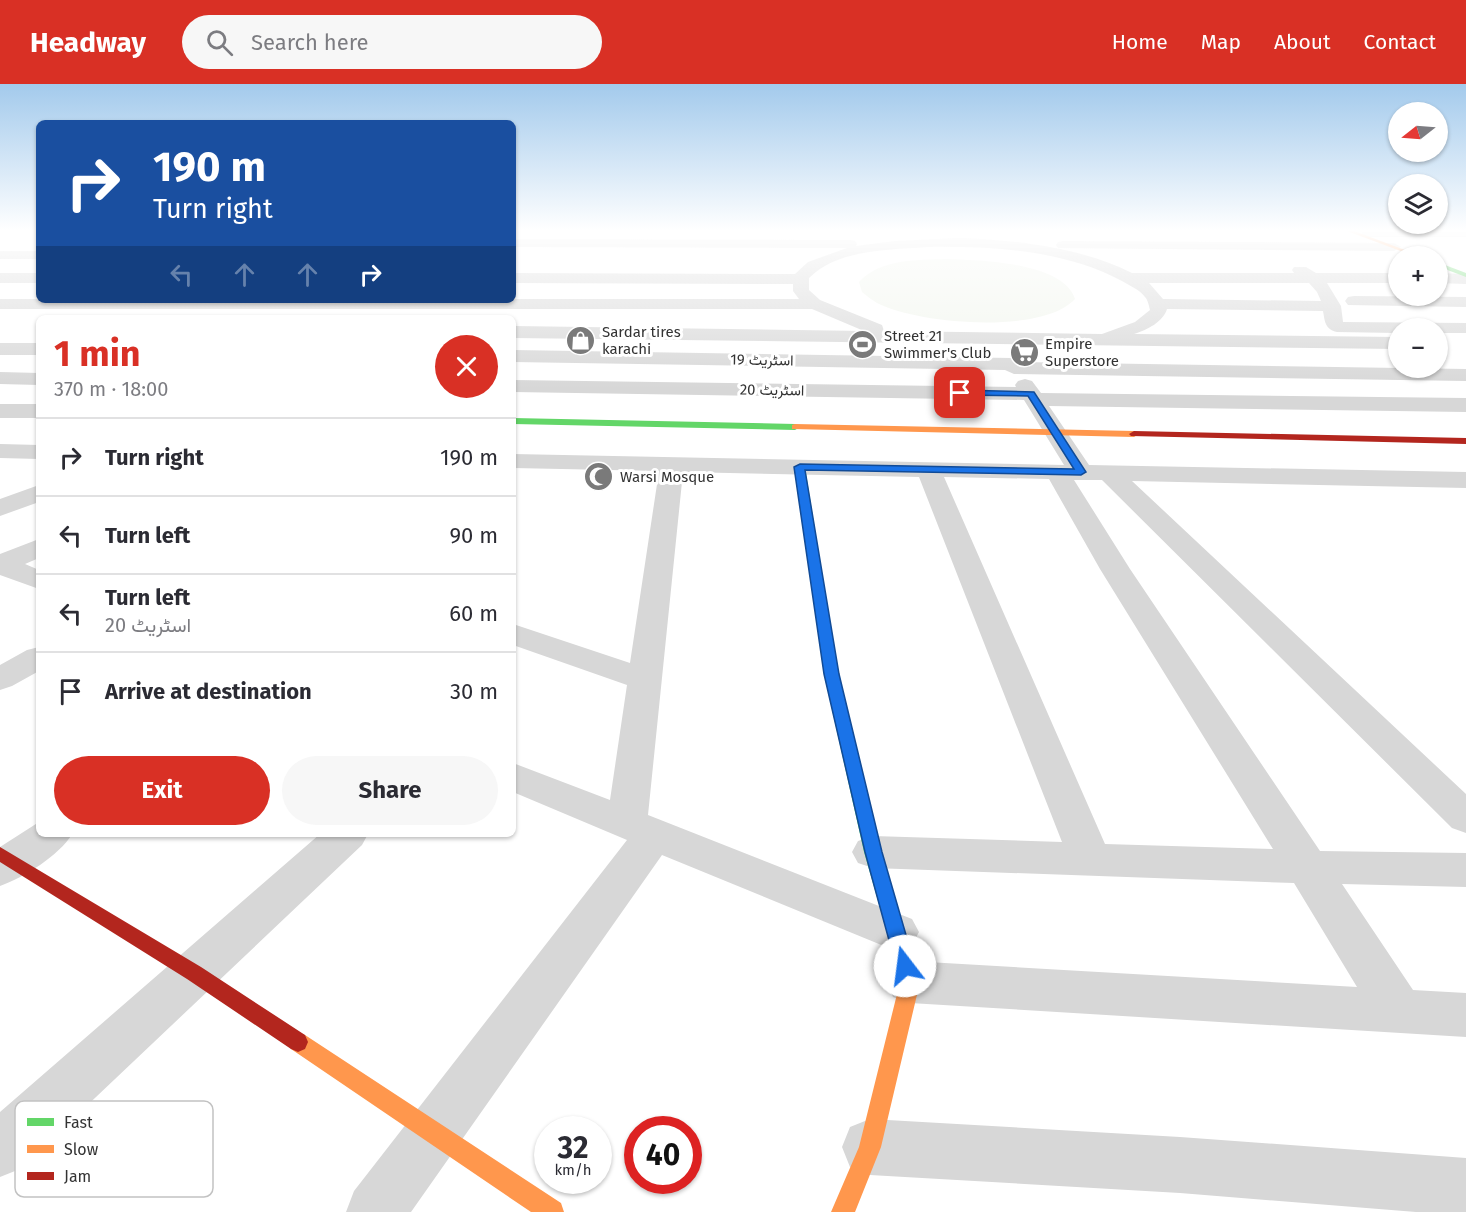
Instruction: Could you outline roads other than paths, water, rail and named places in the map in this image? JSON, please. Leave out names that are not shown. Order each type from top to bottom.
[{"type":"street","points":[[744,284],[800,285]]},
{"type":"street","points":[[1133,284],[1150,305],[1276,323]]},
{"type":"street","points":[[1197,284],[1466,302]]},
{"type":"street","points":[[1310,284],[1325,294],[1334,324]]},
{"type":"street","points":[[1150,305],[1325,294],[1372,284]]},
{"type":"street","points":[[516,290],[800,285]]},
{"type":"street","points":[[800,285],[814,304]]},
{"type":"street","points":[[0,290],[36,290]]},
{"type":"street","points":[[355,315],[368,303]]},
{"type":"street","points":[[0,304],[814,304],[903,338]]},
{"type":"street","points":[[1098,340],[1141,326],[1150,305]]},
{"type":"street","points":[[1311,324],[1334,324],[1337,327],[1466,328]]},
{"type":"street","points":[[516,332],[903,338],[991,332],[1098,340],[1388,343]]},
{"type":"street","points":[[991,332],[1082,472],[1466,818]]},
{"type":"street","points":[[1245,342],[1320,403]]},
{"type":"street","points":[[1448,344],[1466,344]]},
{"type":"street","points":[[0,349],[36,350]]},
{"type":"street","name":"اسٹریٹ 19","points":[[516,356],[1466,375]]},
{"type":"street","points":[[0,378],[36,379]]},
{"type":"street","name":"اسٹریٹ 20","points":[[516,386],[1466,405]]},
{"type":"street","points":[[0,411],[36,411]]},
{"type":"street","points":[[516,421],[1466,441]]},
{"type":"street","points":[[0,451],[36,452]]},
{"type":"street","points":[[516,461],[1466,480]]},
{"type":"street","points":[[375,1212],[434,1135],[641,827],[645,680],[672,464]]},
{"type":"street","points":[[800,467],[831,674],[873,852],[910,982],[870,1147],[843,1212]]},
{"type":"street","points":[[928,469],[1090,859]]},
{"type":"street","points":[[1082,472],[1115,568],[1399,1010]]},
{"type":"street","points":[[0,508],[36,494]]},
{"type":"street","points":[[0,564],[36,549]]},
{"type":"street","points":[[0,564],[36,579]]},
{"type":"street","points":[[516,635],[645,680]]},
{"type":"street","points":[[0,678],[36,659]]},
{"type":"street","points":[[516,778],[896,932]]},
{"type":"street","points":[[46,837],[4,861],[194,973],[552,1212]]},
{"type":"street","points":[[53,1101],[344,837]]},
{"type":"street","points":[[873,852],[1466,870]]},
{"type":"street","points":[[910,982],[1466,1015]]},
{"type":"street","points":[[0,1149],[15,1135]]},
{"type":"street","points":[[870,1147],[1180,1165],[1466,1187]]},
{"type":"place","name":"Sardar tires karachi","points":[[581,341]]},
{"type":"place","name":"Street 21 Swimmer's Club","points":[[863,345]]},
{"type":"place","name":"Empire Superstore","points":[[1024,353]]},
{"type":"place","name":"Warsi Mosque","points":[[599,477]]}]
